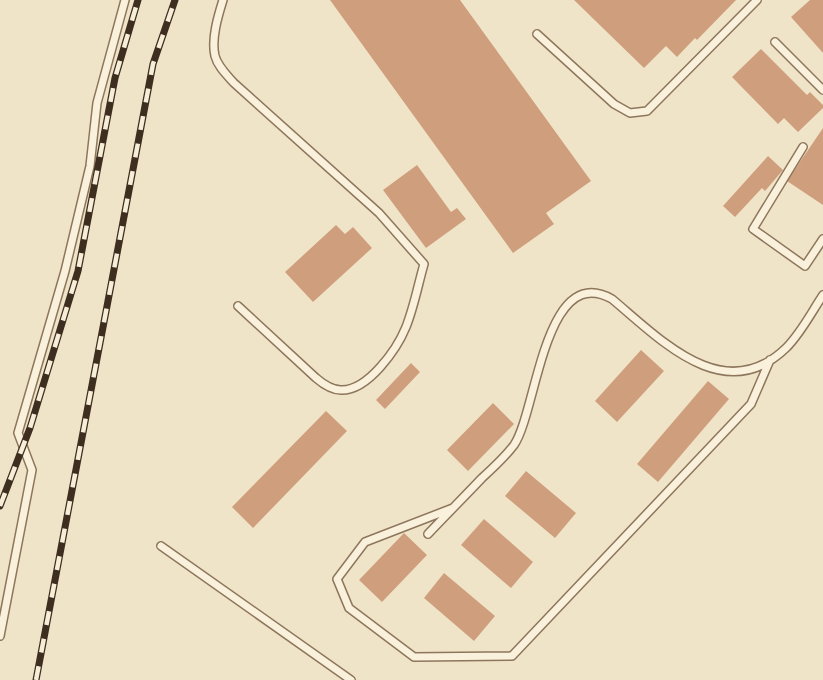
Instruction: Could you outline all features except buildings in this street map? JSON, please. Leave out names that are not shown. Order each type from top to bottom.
[{"type":"lane","points":[[0,636],[32,470],[18,433],[65,271],[90,166],[97,103],[126,0]]},
{"type":"lane","points":[[223,0],[215,40],[215,57],[221,69],[379,213],[424,264],[405,328],[381,366],[365,382],[342,390],[328,386],[316,378],[238,306]]},
{"type":"lane","points":[[537,34],[614,104],[630,113],[647,111],[757,0]]},
{"type":"lane","points":[[776,42],[823,90]]},
{"type":"lane","points":[[803,147],[753,229],[805,266],[823,239]]},
{"type":"lane","points":[[428,534],[515,444],[528,412],[545,346],[555,323],[574,299],[590,292],[600,293],[612,299],[680,354],[715,370],[734,372],[751,369],[770,360],[784,349],[797,336],[823,295]]},
{"type":"lane","points":[[453,508],[365,542],[337,579],[349,608],[414,657],[512,656],[751,404],[770,360]]},
{"type":"lane","points":[[161,546],[351,680]]},
{"type":"railway","points":[[0,506],[30,428],[78,271],[115,78],[138,0]]},
{"type":"railway","points":[[36,680],[153,64],[175,0]]}]
